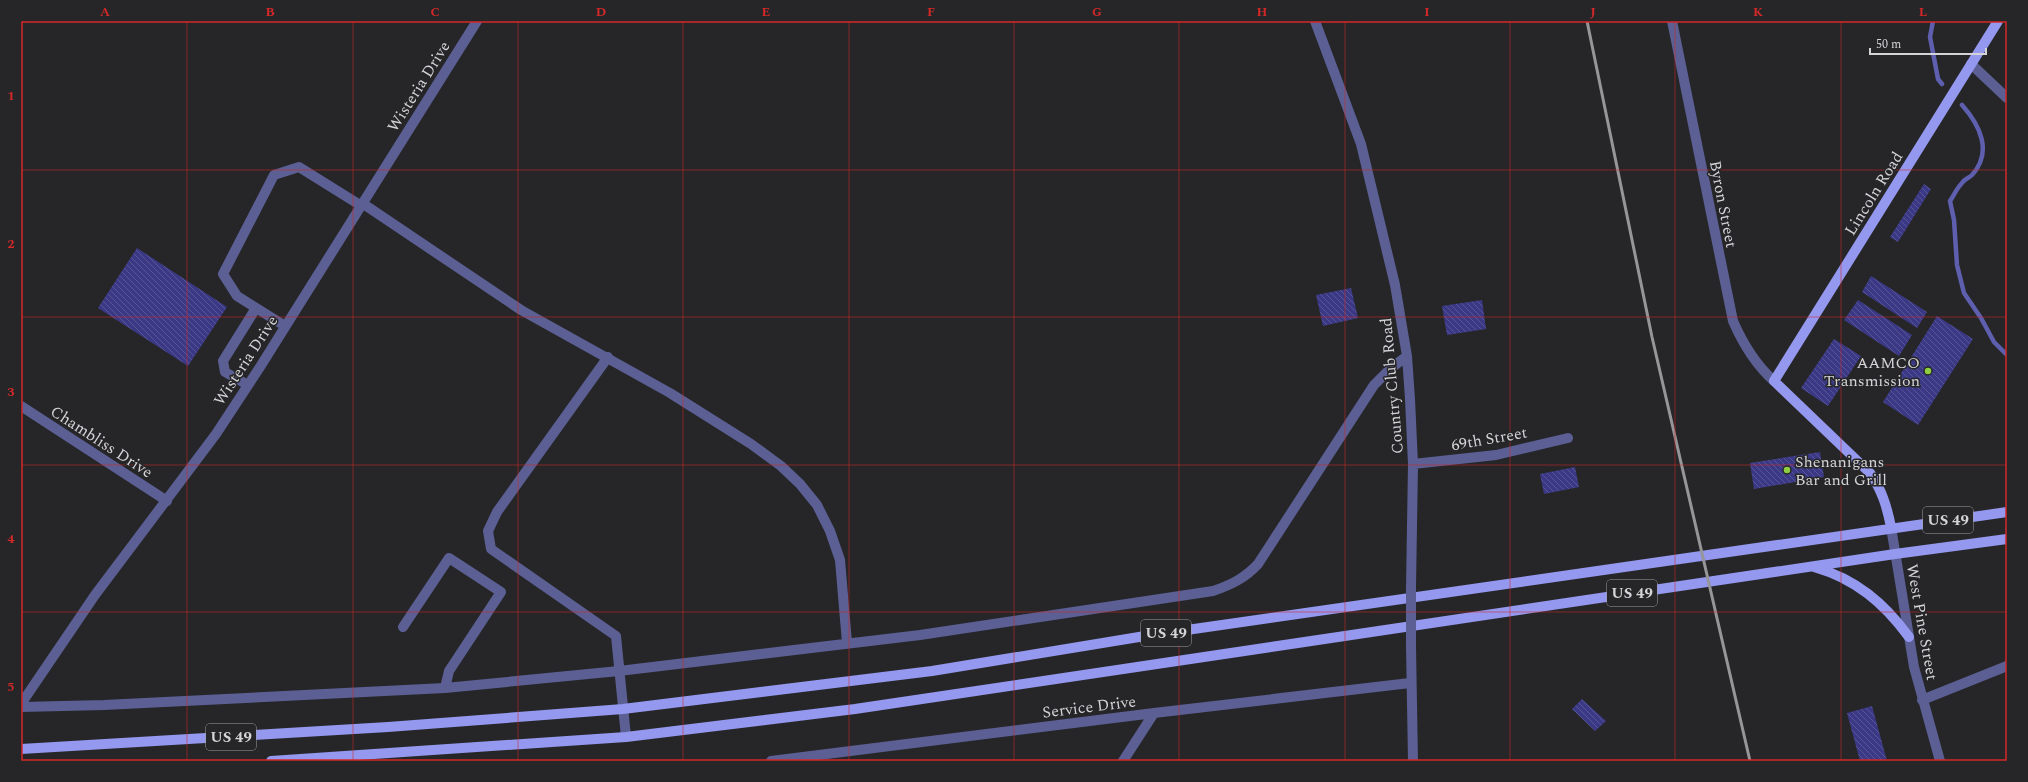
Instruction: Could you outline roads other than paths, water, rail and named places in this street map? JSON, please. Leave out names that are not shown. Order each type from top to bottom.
[{"type":"main road","name":"Lincoln Road","points":[[1774,381],[1998,21]]},
{"type":"main road","name":"West Pine Street","points":[[1774,381],[1858,460],[1880,488],[1891,527]]},
{"type":"main road","name":"US 49","points":[[21,749],[388,727],[623,709],[932,671],[1153,635],[2006,511]]},
{"type":"main road","name":"US 49","points":[[271,761],[626,737],[855,709],[1811,566],[2007,540]]},
{"type":"main road","points":[[1994,541],[2007,543]]},
{"type":"main road","points":[[1811,566],[1837,574],[1867,591],[1890,612],[1909,637]]},
{"type":"street","name":"Wisteria Drive","points":[[21,706],[95,596],[216,434],[477,21]]},
{"type":"street","name":"Country Club Road","points":[[1315,21],[1361,144],[1395,285],[1407,356],[1413,464],[1410,683],[1413,761]]},
{"type":"street","name":"Byron Street","points":[[1672,21],[1732,321],[1748,351],[1763,371],[1774,381]]},
{"type":"street","points":[[1971,64],[2007,98]]},
{"type":"street","points":[[285,326],[236,296],[223,274],[274,175],[299,167],[361,204],[521,310],[670,393],[751,444],[781,466],[800,484],[817,506],[830,531],[840,560],[847,643]]},
{"type":"street","points":[[248,385],[225,372],[223,361],[256,308]]},
{"type":"street","points":[[21,706],[104,705],[445,688],[619,671],[920,635],[1213,591],[1238,581],[1249,574],[1258,564],[1374,385],[1390,369],[1407,356]]},
{"type":"street","points":[[608,358],[497,512],[488,531],[491,549],[616,636],[626,737]]},
{"type":"street","name":"Chambliss Drive","points":[[21,406],[167,500]]},
{"type":"street","name":"69th Street","points":[[1413,464],[1496,455],[1568,438]]},
{"type":"street","name":"West Pine Street","points":[[1891,527],[1909,637],[1922,700],[1940,761]]},
{"type":"street","points":[[403,627],[449,558],[501,592],[449,672],[445,688]]},
{"type":"street","points":[[1922,700],[2007,666]]},
{"type":"street","name":"Service Drive","points":[[771,761],[1154,713],[1410,683]]},
{"type":"street","points":[[1123,761],[1154,713]]},
{"type":"waterway","points":[[1933,21],[1930,37],[1938,79],[1942,84]]},
{"type":"waterway","points":[[1962,105],[1979,130],[1983,148],[1982,157],[1978,166],[1972,175],[1957,189],[1950,201],[1954,220],[1957,265],[1964,293],[1981,318],[1994,342],[2007,355]]},
{"type":"railway","points":[[1587,21],[1652,337],[1750,761]]},
{"type":"place","name":"AAMCO Transmission","points":[[1928,371]]},
{"type":"place","name":"Shenanigans Bar and Grill","points":[[1787,470]]}]
